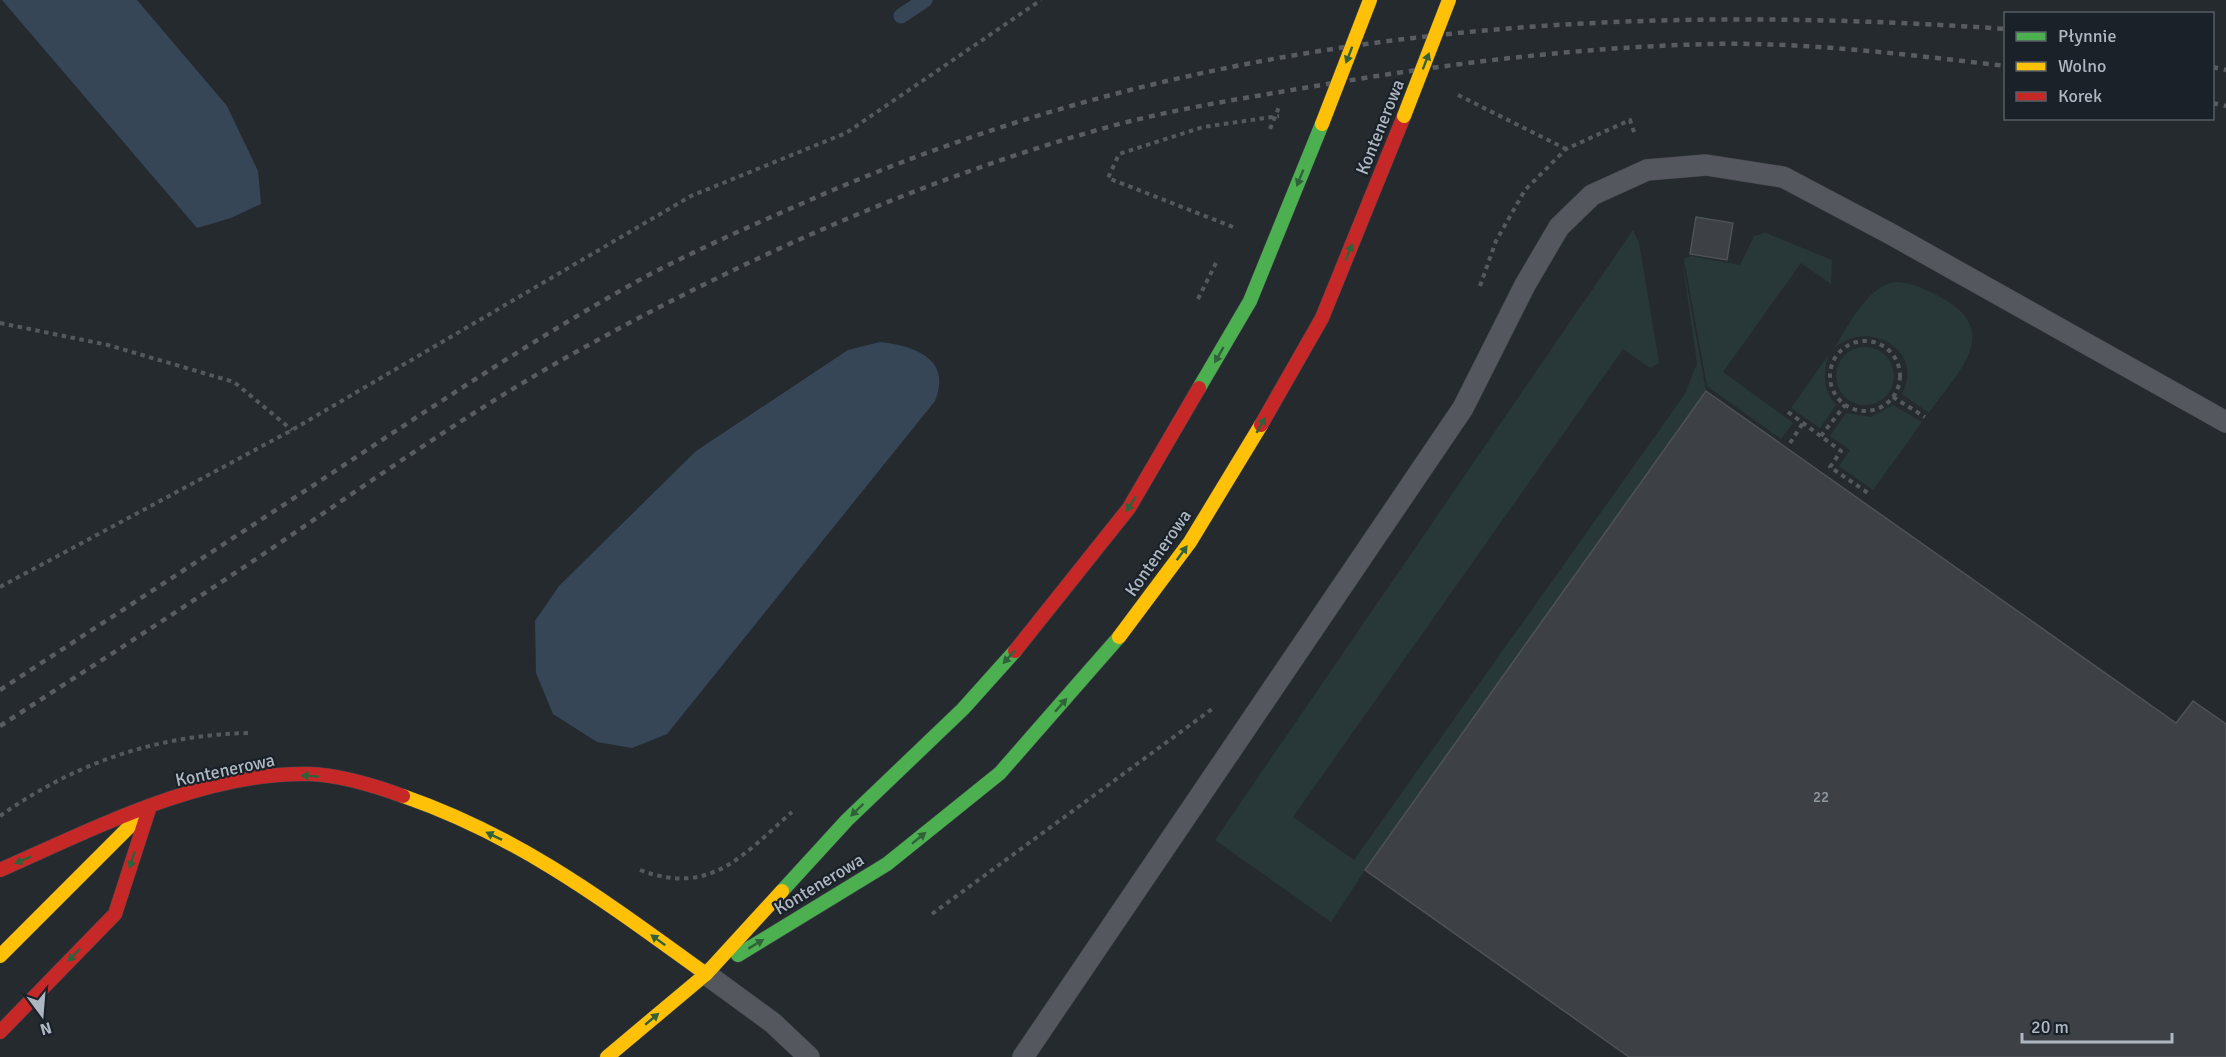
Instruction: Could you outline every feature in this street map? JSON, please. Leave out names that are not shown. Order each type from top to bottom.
[{"type":"main road","name":"Kontenerowa","points":[[608,1057],[706,974],[847,820],[963,709],[1037,626],[1129,508],[1250,301],[1370,0]]},
{"type":"main road","name":"Kontenerowa","points":[[706,974],[887,864],[992,780],[1115,643],[1190,542],[1322,318],[1449,0]]},
{"type":"main road","name":"Kontenerowa","points":[[0,870],[150,806],[213,787],[280,774],[347,778],[408,796],[498,838],[568,876],[706,974]]},
{"type":"main road","points":[[0,956],[150,806]]},
{"type":"main road","points":[[0,1032],[115,914],[150,806]]},
{"type":"lane","points":[[1023,1057],[1462,408],[1525,285],[1558,227],[1592,195],[1647,170],[1706,165],[1783,177],[1889,233],[2226,422]]},
{"type":"lane","points":[[706,974],[773,1023],[809,1057]]},
{"type":"path","points":[[0,587],[292,430],[691,196],[846,133],[1041,0]]},
{"type":"path","points":[[1477,292],[1496,241],[1525,190],[1566,149],[1630,120],[1647,170]]},
{"type":"path","points":[[1266,140],[1270,129]]},
{"type":"path","points":[[1115,181],[1233,227]]},
{"type":"path","points":[[1228,238],[1237,216]]},
{"type":"path","points":[[1192,310],[1218,258]]},
{"type":"path","points":[[0,323],[108,345],[234,382],[292,430]]},
{"type":"path","points":[[1860,340],[1881,344],[1895,357],[1900,376],[1893,397],[1872,411],[1853,409],[1845,405],[1832,388],[1830,367],[1841,349],[1860,340]]},
{"type":"path","points":[[1893,397],[1925,417]]},
{"type":"path","points":[[1821,436],[1845,405]]},
{"type":"path","points":[[1788,412],[1841,451],[1830,467],[1871,495]]},
{"type":"path","points":[[1790,443],[1803,423]]},
{"type":"path","points":[[932,914],[1216,705]]},
{"type":"path","points":[[0,816],[57,780],[115,755],[185,737],[262,732]]},
{"type":"path","points":[[636,868],[660,876],[677,878],[693,877],[723,869],[742,858],[797,808]]},
{"type":"shaded area","points":[[1633,230],[1639,243],[1659,363],[1650,368],[1623,349],[1293,817],[1354,860],[1685,394],[1697,363],[1682,258],[1706,391],[1365,870],[1331,922],[1215,840]]},
{"type":"shaded area","points":[[1766,233],[1832,260],[1831,284],[1801,263],[1723,372],[1793,423],[1781,439],[1707,386],[1684,259],[1691,256],[1740,265],[1754,236]]},
{"type":"shaded area","points":[[1895,282],[1929,291],[1947,301],[1963,314],[1971,328],[1972,342],[1968,356],[1929,413],[1902,394],[1907,379],[1906,365],[1900,353],[1890,344],[1878,338],[1863,336],[1848,339],[1834,348],[1867,299],[1885,285]]},
{"type":"shaded area","points":[[1859,347],[1871,347],[1886,355],[1894,370],[1894,382],[1886,397],[1871,405],[1859,405],[1844,397],[1836,382],[1836,370],[1844,355]]},
{"type":"shaded area","points":[[1828,356],[1825,382],[1836,405],[1820,428],[1791,408]]},
{"type":"shaded area","points":[[1893,405],[1922,422],[1873,490],[1839,466],[1850,450],[1830,436],[1846,413],[1871,417]]},
{"type":"water","points":[[2,0],[137,0],[227,106],[258,171],[261,204],[231,218],[197,228]]},
{"type":"water","points":[[880,342],[906,347],[927,357],[939,375],[939,387],[935,401],[667,734],[632,748],[597,742],[553,714],[536,673],[535,621],[559,586],[696,451],[848,350]]},
{"type":"building","points":[[1696,217],[1733,223],[1727,260],[1690,254]]},
{"type":"building","points":[[1706,391],[2176,723],[2193,701],[2226,724],[2226,1057],[1629,1057],[1365,870]]},
{"type":"waterway","points":[[901,16],[925,0]]},
{"type":"railway","points":[[0,690],[523,349],[643,278],[741,230],[947,146],[1094,100],[1242,65],[1391,41],[1542,26],[1694,20],[1849,21],[2004,29]]},
{"type":"railway","points":[[0,726],[232,575],[452,427],[567,357],[697,288],[830,226],[898,198],[1037,148],[1134,120],[1214,103],[1419,70],[1565,52],[1712,44],[1785,45],[1859,50],[2004,66]]},
{"type":"railway","points":[[2214,67],[2226,70]]},
{"type":"railway","points":[[2214,103],[2226,106]]},
{"type":"traffic: fast","points":[[1199,388],[1250,301],[1322,124]]},
{"type":"traffic: fast","points":[[738,955],[887,864],[1000,773],[1119,637]]},
{"type":"traffic: fast","points":[[782,891],[847,820],[963,709],[1015,651]]},
{"type":"traffic: slow","points":[[1322,124],[1370,0]]},
{"type":"traffic: slow","points":[[1404,116],[1449,0]]},
{"type":"traffic: slow","points":[[1119,637],[1190,542],[1261,425]]},
{"type":"traffic: slow","points":[[403,796],[446,812],[524,851],[597,897],[706,974]]},
{"type":"traffic: slow","points":[[0,956],[138,818]]},
{"type":"traffic: slow","points":[[607,1057],[706,974],[782,891]]},
{"type":"traffic: jam","points":[[1261,425],[1322,318],[1404,116]]},
{"type":"traffic: jam","points":[[1015,651],[1129,508],[1199,388]]},
{"type":"traffic: jam","points":[[0,870],[150,806],[190,792],[230,782],[270,776],[309,774],[357,781],[403,796]]},
{"type":"traffic: jam","points":[[0,1032],[115,914],[150,806]]}]
